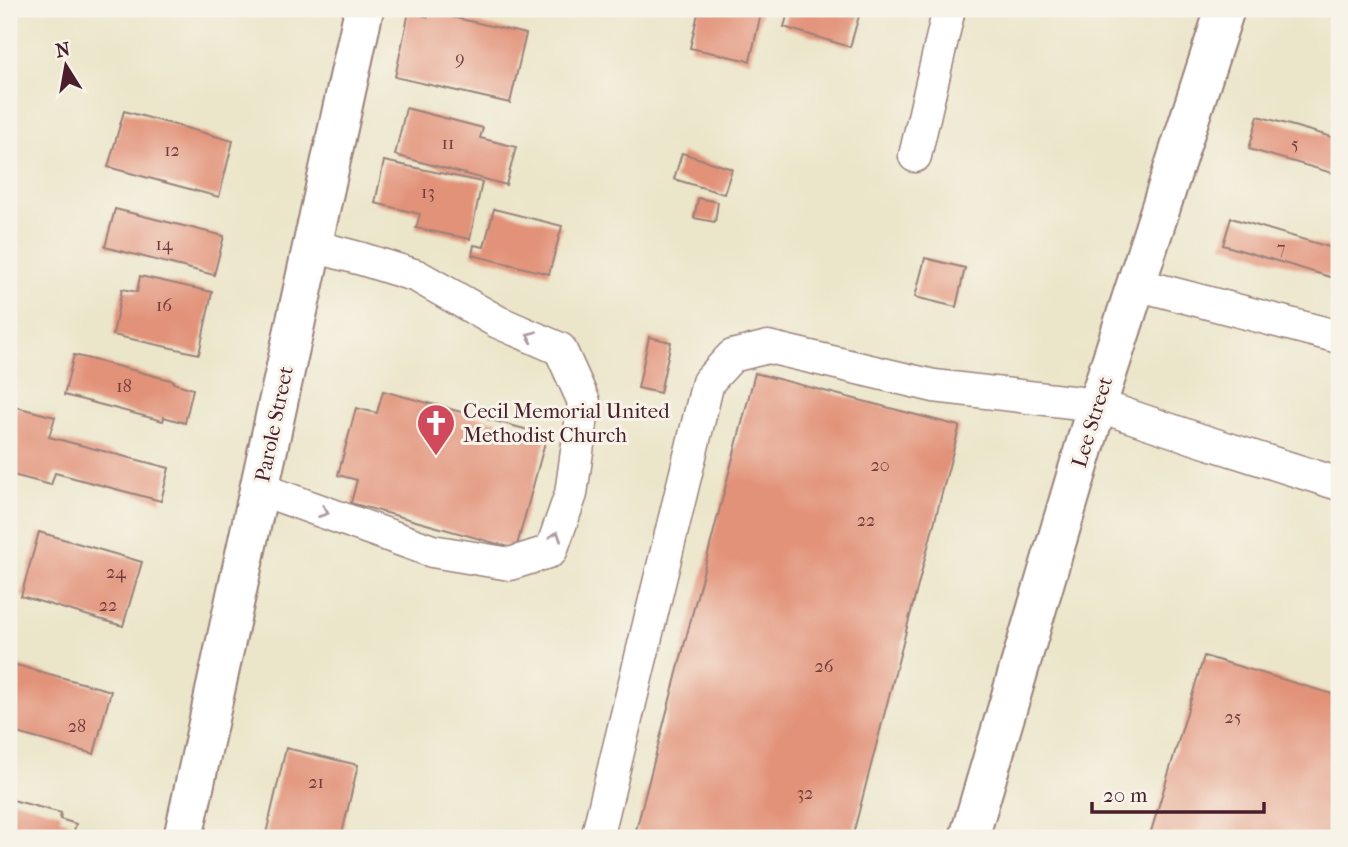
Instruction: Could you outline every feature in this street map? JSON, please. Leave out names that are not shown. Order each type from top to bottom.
[{"type":"street","name":"Parole Street","points":[[183,838],[365,9]]},
{"type":"street","name":"Lee Street","points":[[969,838],[1097,405],[1225,9]]},
{"type":"lane","points":[[915,156],[949,9]]},
{"type":"lane","points":[[260,489],[432,551],[510,564],[551,551],[571,494],[584,402],[560,349],[498,322],[417,276],[313,246]]},
{"type":"lane","points":[[1136,284],[1339,337]]},
{"type":"lane","points":[[597,838],[708,382],[732,356],[768,347],[934,386],[1097,405],[1339,484]]},
{"type":"building","points":[[699,9],[762,9],[750,61],[690,48]]},
{"type":"building","points":[[789,9],[861,9],[850,47],[784,27]]},
{"type":"building","points":[[409,12],[428,17],[430,12],[526,34],[510,103],[395,77]]},
{"type":"building","points":[[406,108],[483,128],[480,138],[516,147],[506,185],[395,155]]},
{"type":"building","points":[[124,111],[233,141],[219,197],[108,167]]},
{"type":"building","points":[[1258,116],[1339,139],[1339,175],[1249,149]]},
{"type":"building","points":[[682,153],[732,169],[724,194],[674,179]]},
{"type":"building","points":[[384,161],[482,182],[470,239],[416,228],[420,214],[375,203]]},
{"type":"building","points":[[698,198],[718,202],[715,222],[694,218]]},
{"type":"building","points":[[115,209],[224,236],[214,275],[105,247]]},
{"type":"building","points":[[494,209],[562,226],[549,274],[472,255],[474,245],[484,247]]},
{"type":"building","points":[[1231,218],[1339,250],[1337,279],[1223,245]]},
{"type":"building","points":[[925,258],[965,268],[956,307],[915,297]]},
{"type":"building","points":[[140,276],[212,292],[199,354],[113,335],[122,289],[137,292]]},
{"type":"building","points":[[649,337],[671,342],[660,393],[638,388]]},
{"type":"building","points":[[74,355],[174,381],[173,383],[193,389],[185,423],[164,417],[163,421],[64,395]]},
{"type":"building","points":[[755,373],[959,428],[852,838],[634,838]]},
{"type":"building","points":[[383,391],[547,435],[516,549],[351,503],[357,480],[338,475],[356,408],[377,413]]},
{"type":"building","points":[[16,407],[55,417],[49,437],[169,468],[161,501],[55,473],[51,485],[9,474],[9,437]]},
{"type":"building","points":[[39,532],[142,562],[123,626],[21,596]]},
{"type":"building","points":[[1204,656],[1339,696],[1339,838],[1149,838]]},
{"type":"building","points":[[9,663],[111,691],[94,754],[9,731]]},
{"type":"building","points":[[286,748],[358,765],[341,838],[265,838]]},
{"type":"building","points":[[9,799],[61,813],[60,819],[76,824],[72,838],[33,838],[9,831]]},
{"type":"place","name":"Cecil Memorial United Methodist Church","points":[[436,457]]}]
